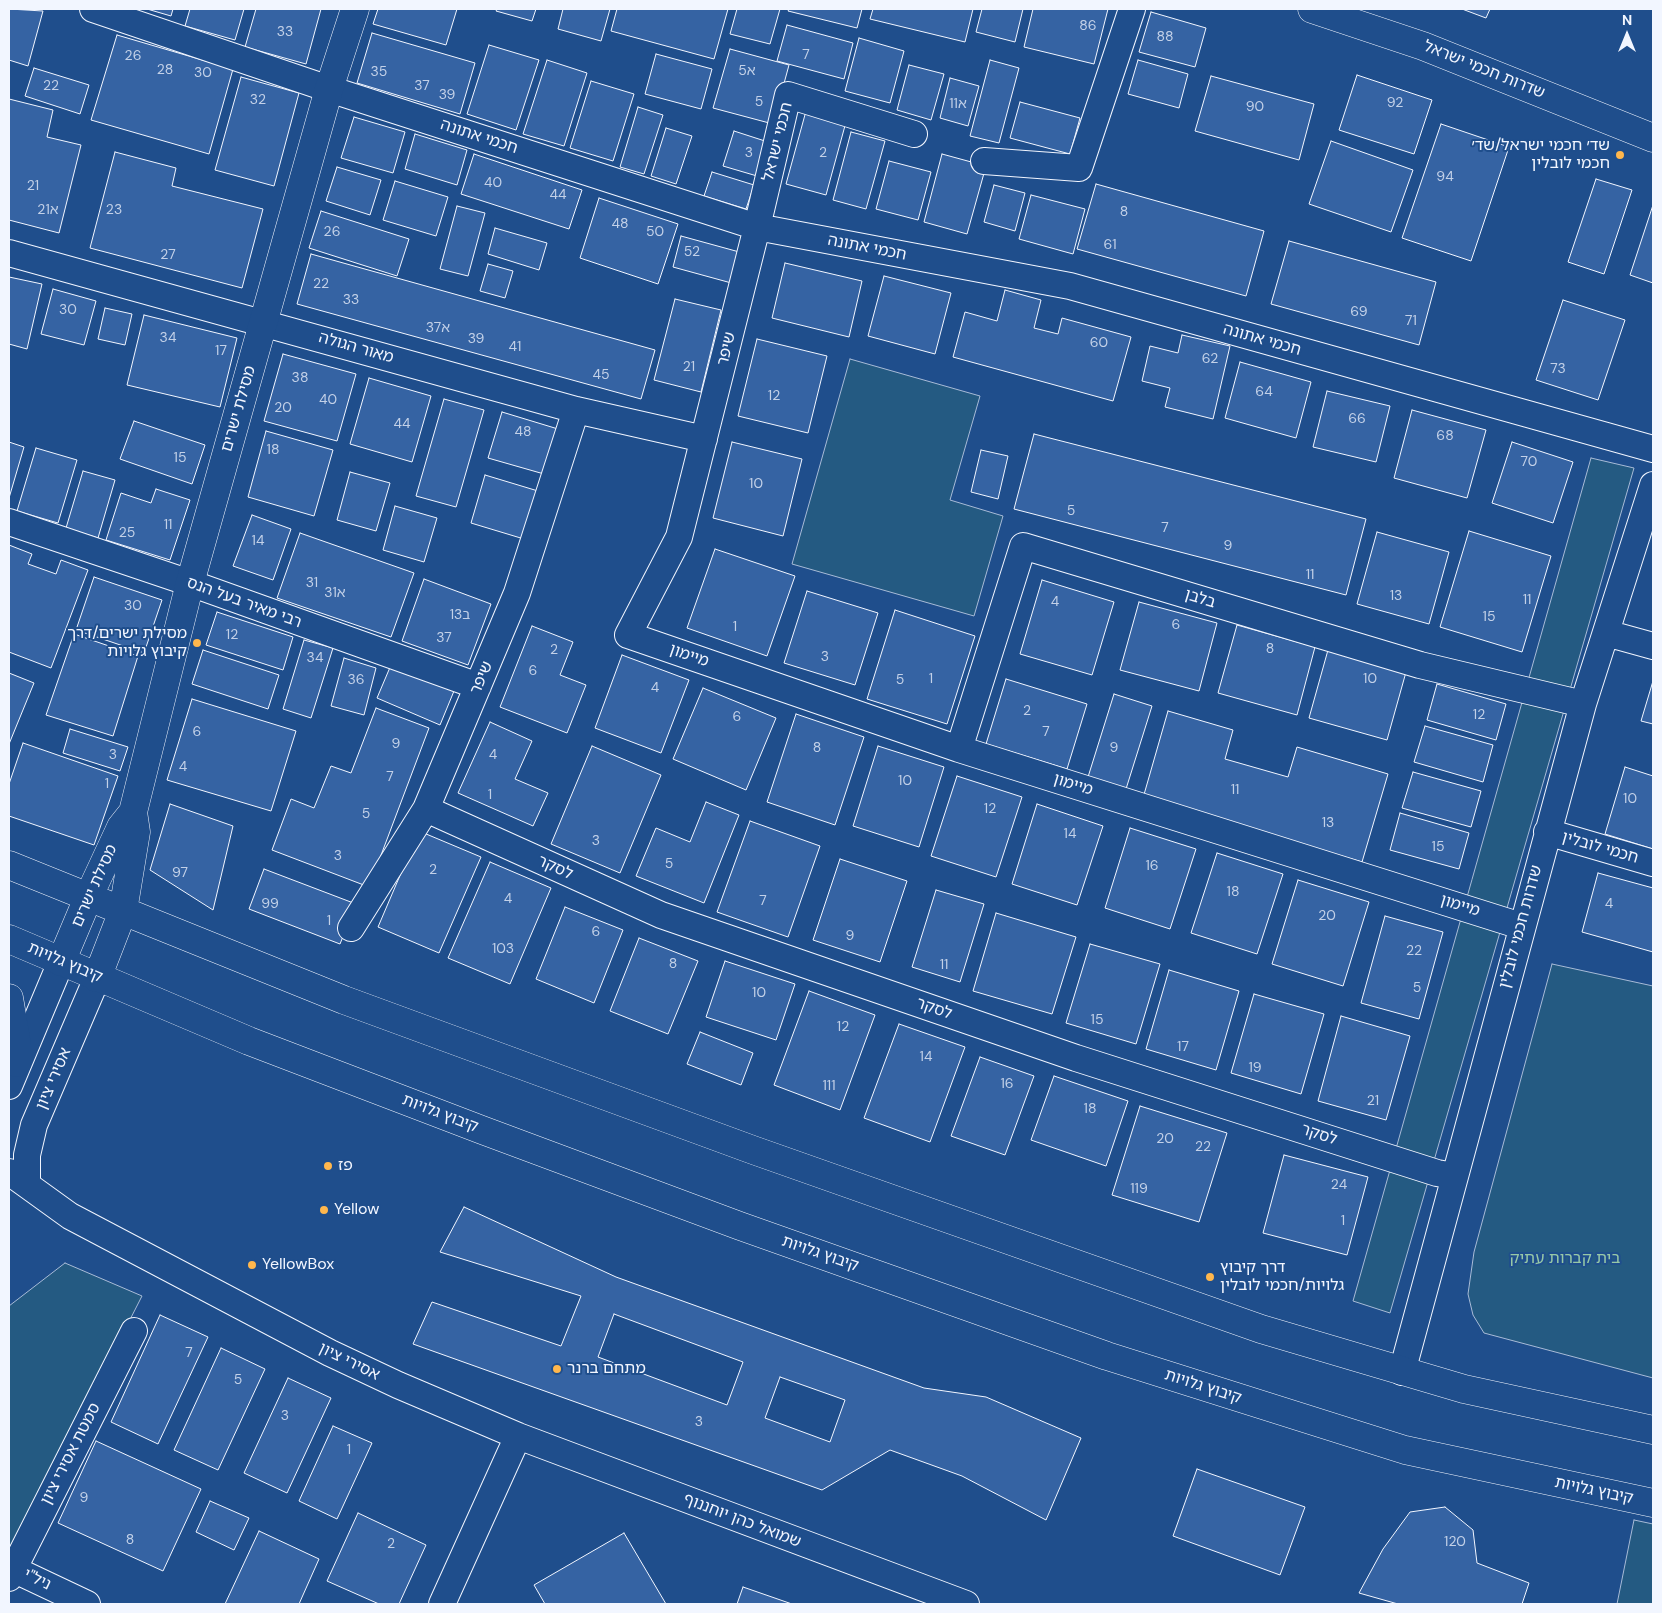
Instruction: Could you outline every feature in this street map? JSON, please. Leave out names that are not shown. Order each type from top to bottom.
[{"type":"main road","name":"מסילת ישרים","points":[[97,978],[123,911],[136,832],[133,812],[190,583],[329,89],[355,9]]},
{"type":"main road","name":"שדרות חכמי ישראל","points":[[1312,9],[1423,46],[1653,138]]},
{"type":"main road","name":"מסילת ישרים","points":[[61,962],[88,898],[121,828],[133,812]]},
{"type":"main road","points":[[9,865],[344,1000],[753,1150],[1261,1329],[1402,1372],[1479,1393],[1653,1430]]},
{"type":"main road","name":"קיבוץ גלויות","points":[[9,939],[249,1041],[482,1130],[740,1226],[1107,1356],[1404,1450],[1653,1503]]},
{"type":"main road","points":[[9,998],[18,1044],[13,1075]]},
{"type":"street","name":"חכמי אתונה","points":[[93,9],[329,89],[757,227],[1070,286],[1653,449]]},
{"type":"street","points":[[984,161],[1079,168],[1132,9]]},
{"type":"street","name":"חכמי ישראל","points":[[757,227],[788,95],[914,134]]},
{"type":"street","name":"שיפר","points":[[628,635],[679,537],[757,227]]},
{"type":"street","name":"מאור הגולה","points":[[9,253],[264,322],[576,410],[704,439]]},
{"type":"street","name":"שיפר","points":[[351,928],[426,810],[518,593],[576,410]]},
{"type":"street","name":"שדרות חכמי לובלין","points":[[1402,1372],[1521,926],[1583,704],[1653,485]]},
{"type":"street","name":"רבי מאיר בעל הנס","points":[[9,522],[190,583],[478,686]]},
{"type":"street","name":"בלבן","points":[[959,749],[1023,546],[1420,665],[1583,704]]},
{"type":"street","points":[[1606,633],[1653,646]]},
{"type":"street","name":"מיימון","points":[[628,635],[959,749],[1521,926]]},
{"type":"street","name":"לסקר","points":[[426,810],[661,915],[1076,1058],[1437,1173],[1454,1176]]},
{"type":"street","name":"חכמי לובלין","points":[[1547,832],[1653,863]]},
{"type":"street","points":[[13,1075],[61,962]]},
{"type":"street","name":"אסירי ציון","points":[[97,978],[34,1125],[27,1155],[18,1178],[70,1216],[330,1353],[518,1436]]},
{"type":"street","name":"סמטת אסירי ציון","points":[[11,1573],[134,1331]]},
{"type":"street","points":[[442,1604],[518,1436]]},
{"type":"street","name":"שמואל כהן יוחננוף","points":[[518,1436],[966,1604]]},
{"type":"street","name":"ניל\"י","points":[[11,1573],[87,1604]]},
{"type":"green space","points":[[850,359],[980,396],[950,500],[1003,516],[974,616],[792,564]]},
{"type":"green space","points":[[1591,458],[1634,468],[1390,1313],[1353,1301]]},
{"type":"green space","name":"בית קברות עתיק","points":[[1552,964],[1653,986],[1653,1378],[1484,1333],[1473,1315],[1468,1294],[1474,1252]]},
{"type":"green space","points":[[65,1263],[142,1296],[9,1557],[9,1306]]},
{"type":"green space","points":[[1634,1520],[1653,1524],[1653,1604],[1617,1604]]},
{"type":"building","points":[[9,9],[43,11],[28,66],[9,60]]},
{"type":"building","points":[[147,9],[173,9],[171,16]]},
{"type":"building","points":[[190,9],[244,9],[235,40],[185,26]]},
{"type":"building","points":[[256,9],[321,9],[306,64],[245,47]]},
{"type":"building","points":[[378,9],[457,9],[446,45],[373,24]]},
{"type":"building","points":[[497,9],[536,9],[532,21],[496,11]]},
{"type":"building","points":[[563,9],[610,9],[601,41],[558,29]]},
{"type":"building","points":[[617,9],[728,9],[714,59],[611,31]]},
{"type":"building","points":[[737,9],[780,9],[770,44],[730,34]]},
{"type":"building","points":[[789,9],[862,9],[857,28],[788,11]]},
{"type":"building","points":[[873,9],[973,9],[965,42],[870,19]]},
{"type":"building","points":[[982,9],[1023,9],[1015,42],[976,32]]},
{"type":"building","points":[[1033,9],[1108,9],[1094,64],[1024,47]]},
{"type":"building","points":[[1462,9],[1490,9],[1486,18]]},
{"type":"building","points":[[1151,12],[1206,28],[1195,67],[1139,52]]},
{"type":"building","points":[[787,25],[853,43],[844,79],[777,61]]},
{"type":"building","points":[[372,33],[475,63],[460,114],[357,83]]},
{"type":"building","points":[[117,35],[233,69],[209,154],[91,120]]},
{"type":"building","points":[[859,38],[904,51],[890,103],[845,91]]},
{"type":"building","points":[[489,45],[539,60],[516,130],[467,114]]},
{"type":"building","points":[[730,49],[789,65],[773,124],[713,108]]},
{"type":"building","points":[[656,54],[712,69],[701,109],[645,94]]},
{"type":"building","points":[[547,60],[587,73],[564,146],[523,134]]},
{"type":"building","points":[[990,60],[1019,68],[999,143],[970,136]]},
{"type":"building","points":[[1138,60],[1188,74],[1179,108],[1128,94]]},
{"type":"building","points":[[909,65],[944,74],[931,120],[897,110]]},
{"type":"building","points":[[34,68],[89,85],[80,114],[25,96]]},
{"type":"building","points":[[1357,75],[1432,100],[1414,154],[1339,130]]},
{"type":"building","points":[[1211,76],[1314,104],[1299,160],[1195,131]]},
{"type":"building","points":[[241,77],[299,93],[274,186],[215,170]]},
{"type":"building","points":[[950,78],[979,86],[968,126],[940,118]]},
{"type":"building","points":[[591,81],[634,94],[613,161],[570,148]]},
{"type":"building","points":[[9,99],[53,110],[47,137],[81,145],[59,233],[9,220]]},
{"type":"building","points":[[1020,102],[1080,118],[1070,154],[1010,138]]},
{"type":"building","points":[[638,107],[663,115],[644,174],[620,167]]},
{"type":"building","points":[[806,111],[846,122],[826,195],[786,184]]},
{"type":"building","points":[[354,117],[405,132],[393,173],[341,158]]},
{"type":"building","points":[[1441,124],[1509,147],[1471,261],[1402,238]]},
{"type":"building","points":[[666,128],[692,136],[676,184],[651,176]]},
{"type":"building","points":[[734,131],[768,142],[757,176],[723,166]]},
{"type":"building","points":[[851,132],[885,141],[866,209],[833,200]]},
{"type":"building","points":[[415,134],[467,150],[457,185],[405,169]]},
{"type":"building","points":[[1331,141],[1413,170],[1391,232],[1309,204]]},
{"type":"building","points":[[115,152],[176,168],[172,186],[263,209],[242,288],[90,248]]},
{"type":"building","points":[[474,154],[582,190],[569,229],[461,194]]},
{"type":"building","points":[[942,154],[986,166],[967,234],[924,222]]},
{"type":"building","points":[[889,161],[931,172],[918,220],[876,209]]},
{"type":"building","points":[[337,167],[381,180],[370,215],[326,201]]},
{"type":"building","points":[[712,172],[754,185],[746,209],[704,196]]},
{"type":"building","points":[[1596,179],[1632,190],[1604,274],[1568,262]]},
{"type":"building","points":[[395,181],[448,197],[436,236],[383,220]]},
{"type":"building","points":[[1096,184],[1264,231],[1246,296],[1077,249]]},
{"type":"building","points":[[994,185],[1025,193],[1015,231],[984,222]]},
{"type":"building","points":[[1031,195],[1085,209],[1073,254],[1019,239]]},
{"type":"building","points":[[599,198],[678,224],[658,284],[580,258]]},
{"type":"building","points":[[1653,205],[1653,283],[1630,275]]},
{"type":"building","points":[[457,206],[485,213],[468,276],[440,269]]},
{"type":"building","points":[[321,211],[409,239],[397,276],[309,248]]},
{"type":"building","points":[[495,228],[547,243],[539,270],[488,254]]},
{"type":"building","points":[[681,236],[743,253],[735,284],[673,267]]},
{"type":"building","points":[[1289,241],[1436,282],[1419,345],[1271,304]]},
{"type":"building","points":[[311,254],[655,350],[641,399],[297,304]]},
{"type":"building","points":[[785,263],[862,281],[849,337],[772,318]]},
{"type":"building","points":[[488,264],[513,271],[505,298],[480,291]]},
{"type":"building","points":[[884,276],[951,293],[935,354],[868,336]]},
{"type":"building","points":[[9,277],[42,284],[27,349],[9,344]]},
{"type":"building","points":[[53,289],[96,301],[84,345],[41,334]]},
{"type":"building","points":[[1005,290],[1041,300],[1034,328],[1058,334],[1062,318],[1131,337],[1113,401],[953,357],[965,312],[997,321]]},
{"type":"building","points":[[675,299],[721,310],[701,392],[654,380]]},
{"type":"building","points":[[1563,300],[1625,320],[1598,400],[1536,380]]},
{"type":"building","points":[[105,308],[132,314],[125,345],[98,339]]},
{"type":"building","points":[[144,315],[237,338],[220,407],[127,385]]},
{"type":"building","points":[[1182,335],[1230,346],[1213,419],[1165,407],[1170,388],[1142,381],[1150,346],[1178,353]]},
{"type":"building","points":[[757,339],[827,356],[808,433],[738,416]]},
{"type":"building","points":[[283,354],[356,374],[337,441],[264,421]]},
{"type":"building","points":[[1240,362],[1311,382],[1296,438],[1225,418]]},
{"type":"building","points":[[369,378],[431,396],[412,462],[350,444]]},
{"type":"building","points":[[1327,391],[1390,406],[1376,462],[1313,447]]},
{"type":"building","points":[[444,399],[484,410],[456,507],[416,496]]},
{"type":"building","points":[[1412,410],[1486,430],[1467,498],[1394,478]]},
{"type":"building","points":[[502,412],[558,429],[544,474],[488,458]]},
{"type":"building","points":[[134,421],[205,445],[192,484],[120,459]]},
{"type":"building","points":[[266,431],[333,450],[314,516],[248,497]]},
{"type":"building","points":[[1034,434],[1366,519],[1346,595],[1014,509]]},
{"type":"building","points":[[9,442],[24,447],[9,498]]},
{"type":"building","points":[[732,442],[802,459],[783,536],[713,518]]},
{"type":"building","points":[[1512,442],[1573,462],[1553,523],[1492,503]]},
{"type":"building","points":[[36,448],[77,460],[58,523],[17,511]]},
{"type":"building","points":[[981,450],[1008,456],[998,499],[971,492]]},
{"type":"building","points":[[83,471],[115,480],[98,538],[66,528]]},
{"type":"building","points":[[350,472],[390,483],[376,531],[337,520]]},
{"type":"building","points":[[485,475],[538,491],[524,539],[471,523]]},
{"type":"building","points":[[156,489],[190,500],[170,560],[106,540],[121,493],[151,503]]},
{"type":"building","points":[[395,506],[437,518],[424,562],[383,550]]},
{"type":"building","points":[[252,515],[291,529],[273,580],[233,566]]},
{"type":"building","points":[[1469,531],[1551,556],[1522,652],[1440,627]]},
{"type":"building","points":[[1377,532],[1449,552],[1429,624],[1357,604]]},
{"type":"building","points":[[300,533],[414,573],[391,637],[277,598]]},
{"type":"building","points":[[9,545],[32,554],[28,564],[56,574],[61,560],[88,570],[51,668],[9,652]]},
{"type":"building","points":[[715,549],[795,576],[767,656],[687,628]]},
{"type":"building","points":[[94,577],[162,600],[144,653],[76,630]]},
{"type":"building","points":[[424,579],[491,604],[468,665],[402,641]]},
{"type":"building","points":[[1042,580],[1114,602],[1092,675],[1020,654]]},
{"type":"building","points":[[807,591],[878,613],[855,685],[784,663]]},
{"type":"building","points":[[1139,602],[1217,623],[1199,691],[1120,670]]},
{"type":"building","points":[[895,610],[975,636],[947,724],[867,699]]},
{"type":"building","points":[[217,612],[293,637],[283,670],[206,645]]},
{"type":"building","points":[[1237,625],[1315,647],[1297,715],[1218,693]]},
{"type":"building","points":[[532,626],[573,642],[560,675],[586,685],[567,733],[500,707]]},
{"type":"building","points":[[74,634],[138,656],[113,736],[46,715]]},
{"type":"building","points":[[304,640],[333,648],[311,718],[283,709]]},
{"type":"building","points":[[203,650],[279,675],[268,709],[192,684]]},
{"type":"building","points":[[1328,650],[1406,672],[1387,740],[1309,718]]},
{"type":"building","points":[[622,655],[689,680],[661,753],[595,728]]},
{"type":"building","points":[[344,658],[376,668],[364,715],[331,706]]},
{"type":"building","points":[[391,665],[454,691],[440,725],[377,698]]},
{"type":"building","points":[[9,673],[34,683],[9,744]]},
{"type":"building","points":[[1006,679],[1087,704],[1067,769],[986,744]]},
{"type":"building","points":[[1653,681],[1653,724],[1641,721]]},
{"type":"building","points":[[1437,684],[1506,704],[1496,740],[1427,720]]},
{"type":"building","points":[[703,688],[776,718],[746,790],[673,759]]},
{"type":"building","points":[[1114,694],[1152,706],[1126,789],[1088,777]]},
{"type":"building","points":[[192,699],[296,731],[271,811],[167,780]]},
{"type":"building","points":[[376,708],[429,728],[369,887],[272,850],[291,799],[314,808],[331,766],[351,773]]},
{"type":"building","points":[[1168,711],[1233,730],[1225,759],[1288,777],[1297,747],[1388,774],[1362,862],[1143,798]]},
{"type":"building","points":[[796,714],[864,737],[835,825],[767,802]]},
{"type":"building","points":[[490,722],[532,741],[515,779],[548,793],[533,826],[458,793]]},
{"type":"building","points":[[1425,726],[1493,745],[1483,782],[1414,762]]},
{"type":"building","points":[[70,729],[128,747],[120,771],[63,753]]},
{"type":"building","points":[[23,743],[118,776],[94,845],[9,816],[9,784]]},
{"type":"building","points":[[592,746],[661,775],[620,873],[551,844]]},
{"type":"building","points":[[878,746],[944,767],[919,847],[853,826]]},
{"type":"building","points":[[1625,767],[1653,776],[1653,849],[1605,834]]},
{"type":"building","points":[[1413,772],[1481,791],[1471,827],[1402,808]]},
{"type":"building","points":[[957,776],[1022,797],[996,877],[931,856]]},
{"type":"building","points":[[706,802],[739,815],[704,903],[636,876],[656,828],[690,842]]},
{"type":"building","points":[[170,804],[233,826],[213,910],[150,870]]},
{"type":"building","points":[[1037,804],[1103,826],[1077,905],[1012,884]]},
{"type":"building","points":[[1400,813],[1469,833],[1459,869],[1390,850]]},
{"type":"building","points":[[750,821],[820,846],[788,937],[717,912]]},
{"type":"building","points":[[1130,828],[1196,849],[1170,929],[1105,908]]},
{"type":"building","points":[[419,831],[481,857],[439,953],[378,927]]},
{"type":"building","points":[[1217,853],[1283,874],[1257,954],[1191,933]]},
{"type":"building","points":[[840,859],[907,881],[880,962],[813,940]]},
{"type":"building","points":[[490,862],[551,888],[510,984],[448,958]]},
{"type":"building","points":[[264,869],[356,904],[340,944],[249,909]]},
{"type":"building","points":[[1598,873],[1653,888],[1653,952],[1582,932]]},
{"type":"building","points":[[1298,880],[1369,902],[1343,986],[1272,964]]},
{"type":"building","points":[[936,890],[984,904],[960,982],[912,967]]},
{"type":"building","points":[[565,907],[623,930],[594,1003],[536,979]]},
{"type":"building","points":[[996,913],[1076,937],[1052,1014],[973,991]]},
{"type":"building","points":[[1385,916],[1443,932],[1419,1019],[1361,1003]]},
{"type":"building","points":[[639,938],[698,961],[668,1034],[610,1011]]},
{"type":"building","points":[[1090,944],[1160,964],[1136,1044],[1066,1023]]},
{"type":"building","points":[[725,961],[795,984],[776,1040],[706,1017]]},
{"type":"building","points":[[1169,970],[1239,991],[1216,1070],[1146,1049]]},
{"type":"building","points":[[809,991],[875,1015],[840,1110],[774,1085]]},
{"type":"building","points":[[1254,994],[1324,1014],[1301,1094],[1231,1073]]},
{"type":"building","points":[[1341,1016],[1410,1036],[1386,1120],[1318,1101]]},
{"type":"building","points":[[899,1024],[965,1047],[930,1142],[864,1118]]},
{"type":"building","points":[[700,1032],[753,1053],[741,1085],[687,1064]]},
{"type":"building","points":[[980,1057],[1034,1076],[1005,1155],[951,1136]]},
{"type":"building","points":[[1054,1076],[1128,1101],[1106,1166],[1031,1140]]},
{"type":"building","points":[[1140,1106],[1227,1133],[1199,1222],[1112,1195]]},
{"type":"building","points":[[1284,1155],[1368,1177],[1347,1255],[1263,1233]]},
{"type":"building","name":"מתחם ברנר","points":[[464,1207],[616,1277],[924,1388],[986,1397],[1081,1438],[1046,1520],[962,1476],[890,1450],[822,1490],[413,1344],[432,1302],[561,1346],[581,1296],[440,1252]],"holes":[[[614,1314],[743,1362],[727,1405],[598,1357]],[[780,1377],[845,1400],[830,1442],[765,1418]]]},
{"type":"building","points":[[160,1315],[208,1337],[158,1444],[111,1422]]},
{"type":"building","points":[[221,1348],[265,1369],[218,1470],[174,1450]]},
{"type":"building","points":[[288,1378],[331,1398],[287,1493],[244,1473]]},
{"type":"building","points":[[333,1426],[372,1443],[337,1519],[299,1501]]},
{"type":"building","points":[[96,1441],[201,1489],[163,1571],[58,1523]]},
{"type":"building","points":[[1197,1469],[1305,1507],[1280,1575],[1173,1536]]},
{"type":"building","points":[[210,1501],[249,1518],[234,1550],[196,1532]]},
{"type":"building","points":[[1445,1507],[1473,1530],[1477,1563],[1529,1583],[1522,1604],[1398,1604],[1359,1593],[1383,1549],[1410,1512]]},
{"type":"building","points":[[358,1513],[426,1545],[399,1604],[379,1604],[327,1581]]},
{"type":"building","points":[[259,1531],[319,1559],[299,1604],[225,1604]]},
{"type":"building","points":[[624,1533],[666,1604],[545,1604],[534,1585]]},
{"type":"building","points":[[743,1587],[792,1604],[737,1604]]},
{"type":"place","name":"שד׳ חכמי ישראל/שד׳ חכמי לובלין","points":[[1620,155]]},
{"type":"place","name":"מסילת ישרים/דרך קיבוץ גלויות","points":[[197,643]]},
{"type":"place","name":"פז","points":[[328,1166]]},
{"type":"place","name":"Yellow","points":[[324,1210]]},
{"type":"place","name":"YellowBox","points":[[252,1265]]},
{"type":"place","name":"דרך קיבוץ גלויות/חכמי לובלין","points":[[1210,1277]]},
{"type":"place","name":"מתחם ברנר","points":[[557,1369]]}]
